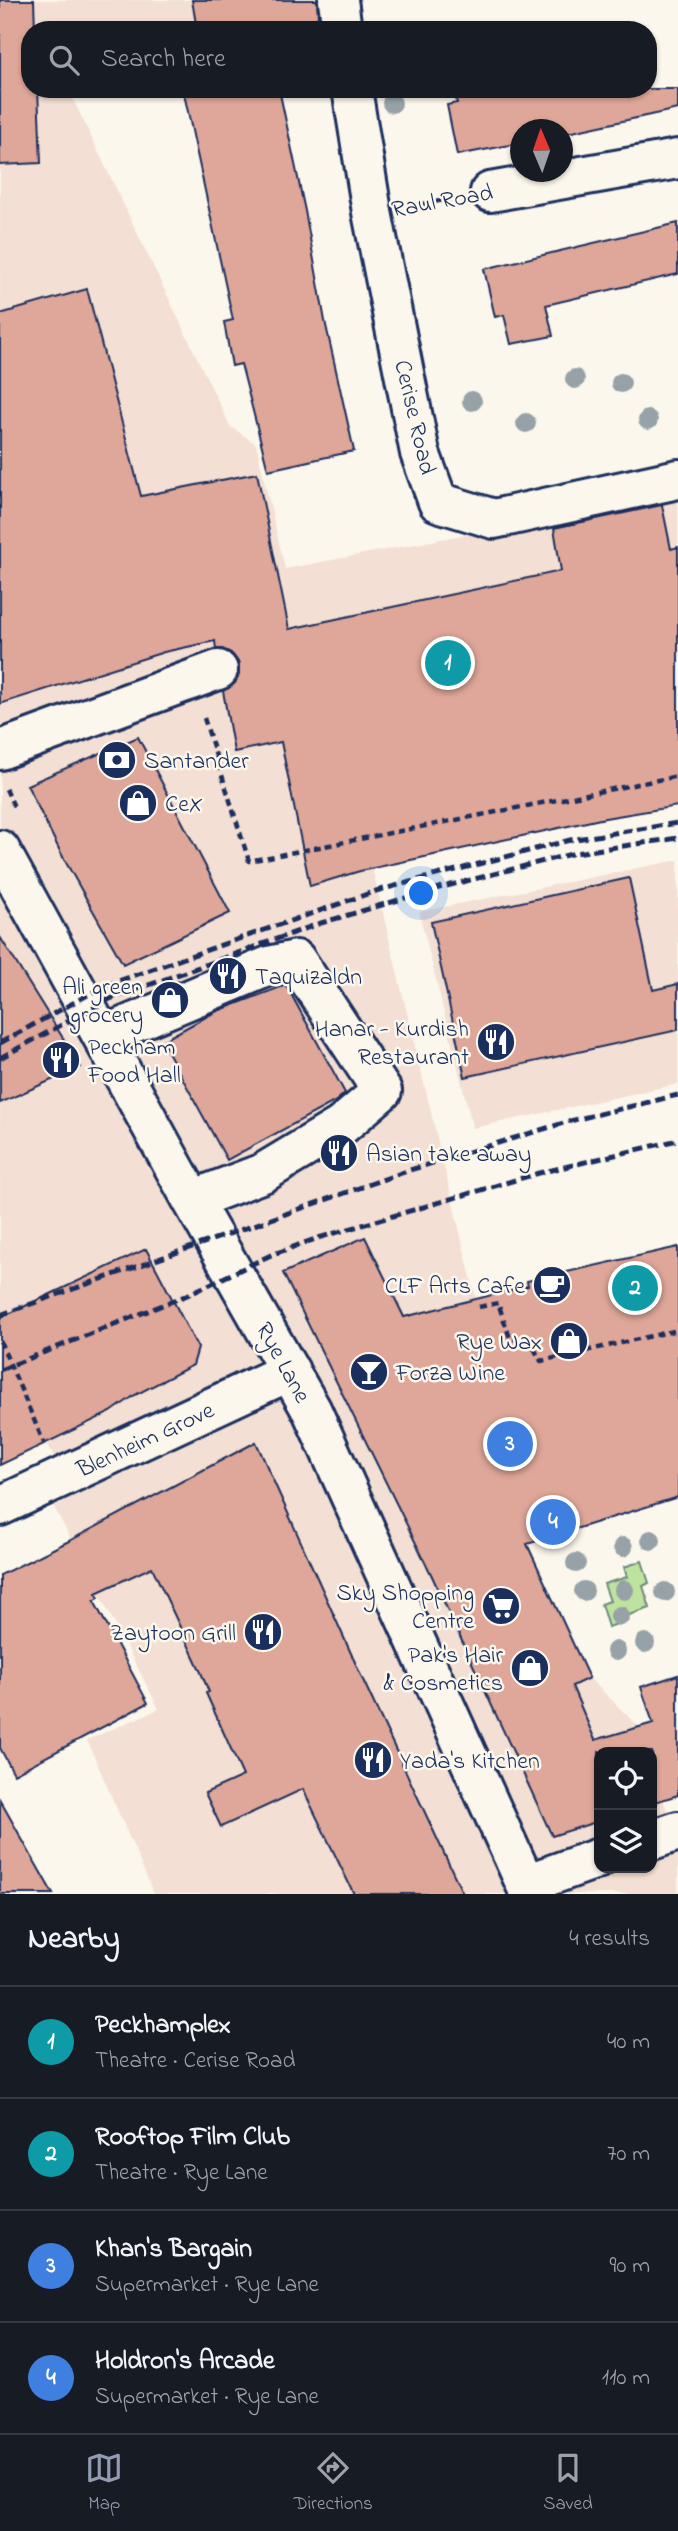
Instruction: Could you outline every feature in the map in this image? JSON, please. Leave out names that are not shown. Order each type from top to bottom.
[{"type":"street","points":[[338,0],[341,21]]},
{"type":"street","name":"Cerise Road","points":[[353,98],[372,212],[420,453],[438,502],[494,519],[678,479]]},
{"type":"street","name":"Raul Road","points":[[490,192],[678,159]]},
{"type":"street","points":[[0,750],[205,675]]},
{"type":"street","name":"Rye Lane","points":[[0,850],[12,898],[102,1035],[312,1411],[528,1889]]},
{"type":"street","points":[[102,1035],[269,966],[296,960],[382,1091],[341,1126],[263,1173],[192,1200]]},
{"type":"street","name":"Blenheim Grove","points":[[0,1506],[290,1371]]},
{"type":"street","points":[[657,1838],[678,1831]]},
{"type":"street","points":[[528,1889],[594,1860]]},
{"type":"path","name":"Raul Road","points":[[372,212],[490,192]]},
{"type":"path","points":[[205,675],[249,861],[678,776]]},
{"type":"path","points":[[479,1307],[498,1303],[510,1338],[531,1343],[541,1361],[678,1330]]},
{"type":"path","points":[[0,1341],[60,1479]]},
{"type":"shaded area","points":[[0,0],[329,0],[331,21],[21,21],[21,98],[72,98],[230,426],[256,444],[285,569],[678,494],[678,788],[367,847],[476,1299],[527,1281],[678,1247],[678,1497],[527,1544],[589,1678],[639,1727],[645,1747],[594,1747],[594,1873],[657,1873],[657,1781],[678,1842],[678,1894],[154,1894],[87,1740],[159,1709],[50,1499],[69,1487],[0,1348]]},
{"type":"shaded area","points":[[678,860],[678,1084],[473,1128],[419,912]]},
{"type":"green space","points":[[642,1561],[649,1583],[643,1586],[650,1608],[626,1616],[627,1621],[608,1627],[601,1604],[610,1601],[604,1584],[627,1577],[624,1567]]},
{"type":"building","points":[[0,0],[34,0],[35,21],[21,21],[21,98],[38,98],[41,163],[0,165]]},
{"type":"building","points":[[192,0],[317,0],[318,18],[304,21],[196,21]]},
{"type":"building","points":[[657,89],[678,89],[678,109],[573,132],[573,119],[510,119],[510,145],[457,155],[447,105],[457,103],[456,98],[657,98]]},
{"type":"building","points":[[185,98],[281,98],[354,451],[268,470],[241,364],[232,366],[224,322],[233,320]]},
{"type":"building","points":[[678,223],[678,274],[546,305],[553,336],[511,344],[504,315],[495,317],[484,269]]},
{"type":"building","points":[[87,289],[141,496],[257,473],[289,629],[561,571],[554,528],[662,505],[671,549],[678,547],[678,806],[605,818],[360,871],[310,886],[281,742],[234,752],[223,691],[235,683],[239,674],[239,663],[231,653],[216,649],[215,641],[164,652],[0,704],[0,314]]},
{"type":"building","points":[[138,737],[230,913],[123,964],[64,859],[27,785]]},
{"type":"building","points":[[629,878],[653,990],[678,984],[678,1030],[465,1077],[431,922]]},
{"type":"building","points":[[0,937],[81,1067],[0,1103]]},
{"type":"building","points":[[286,985],[345,1093],[336,1101],[227,1160],[162,1041],[215,1012]]},
{"type":"building","points":[[365,1237],[404,1317],[528,1286],[527,1281],[678,1247],[678,1497],[527,1544],[589,1678],[572,1686],[595,1740],[653,1723],[641,1687],[678,1675],[678,1795],[657,1801],[657,1747],[594,1747],[594,1823],[552,1836],[431,1574],[283,1273]]},
{"type":"building","points":[[146,1249],[198,1348],[193,1365],[135,1395],[111,1412],[0,1465],[0,1318]]},
{"type":"building","points":[[256,1442],[463,1894],[354,1894],[303,1789],[221,1827],[205,1793],[243,1776],[206,1693],[209,1692],[200,1670],[152,1567],[96,1593],[99,1598],[94,1601],[148,1703],[14,1774],[0,1748],[0,1575]]},
{"type":"building","points":[[0,1800],[32,1857],[53,1894],[0,1894]]},
{"type":"railway","points":[[0,1043],[104,986],[376,891],[570,840],[678,823]]},
{"type":"railway","points":[[0,1058],[110,999],[321,923],[439,888],[575,853],[678,838]]},
{"type":"railway","points":[[0,1315],[410,1170],[570,1121],[678,1095]]},
{"type":"railway","points":[[0,1370],[185,1296],[271,1255],[318,1238],[539,1173],[678,1140]]},
{"type":"place","name":"Peckhamplex","points":[[448,663]]},
{"type":"place","name":"Santander","points":[[117,760]]},
{"type":"place","name":"CeX","points":[[138,803]]},
{"type":"place","name":"Taquizaldn","points":[[228,976]]},
{"type":"place","name":"Ali green grocery","points":[[170,1000]]},
{"type":"place","name":"Hanar - Kurdish Restaurant","points":[[496,1042]]},
{"type":"place","name":"Peckham Food Hall","points":[[61,1060]]},
{"type":"place","name":"Asian take away","points":[[339,1153]]},
{"type":"place","name":"CLF Arts Cafe","points":[[552,1285]]},
{"type":"place","name":"Rooftop Film Club","points":[[635,1288]]},
{"type":"place","name":"Rye Wax","points":[[569,1341]]},
{"type":"place","name":"Forza Wine","points":[[369,1372]]},
{"type":"place","name":"Khan's Bargain","points":[[510,1444]]},
{"type":"place","name":"Holdron's Arcade","points":[[553,1522]]},
{"type":"place","name":"Sky Shopping Centre","points":[[501,1606]]},
{"type":"place","name":"Zaytoon Grill","points":[[263,1632]]},
{"type":"place","name":"Pak's Hair & Cosmetics","points":[[530,1668]]},
{"type":"place","name":"Yada's Kitchen","points":[[373,1760]]}]
